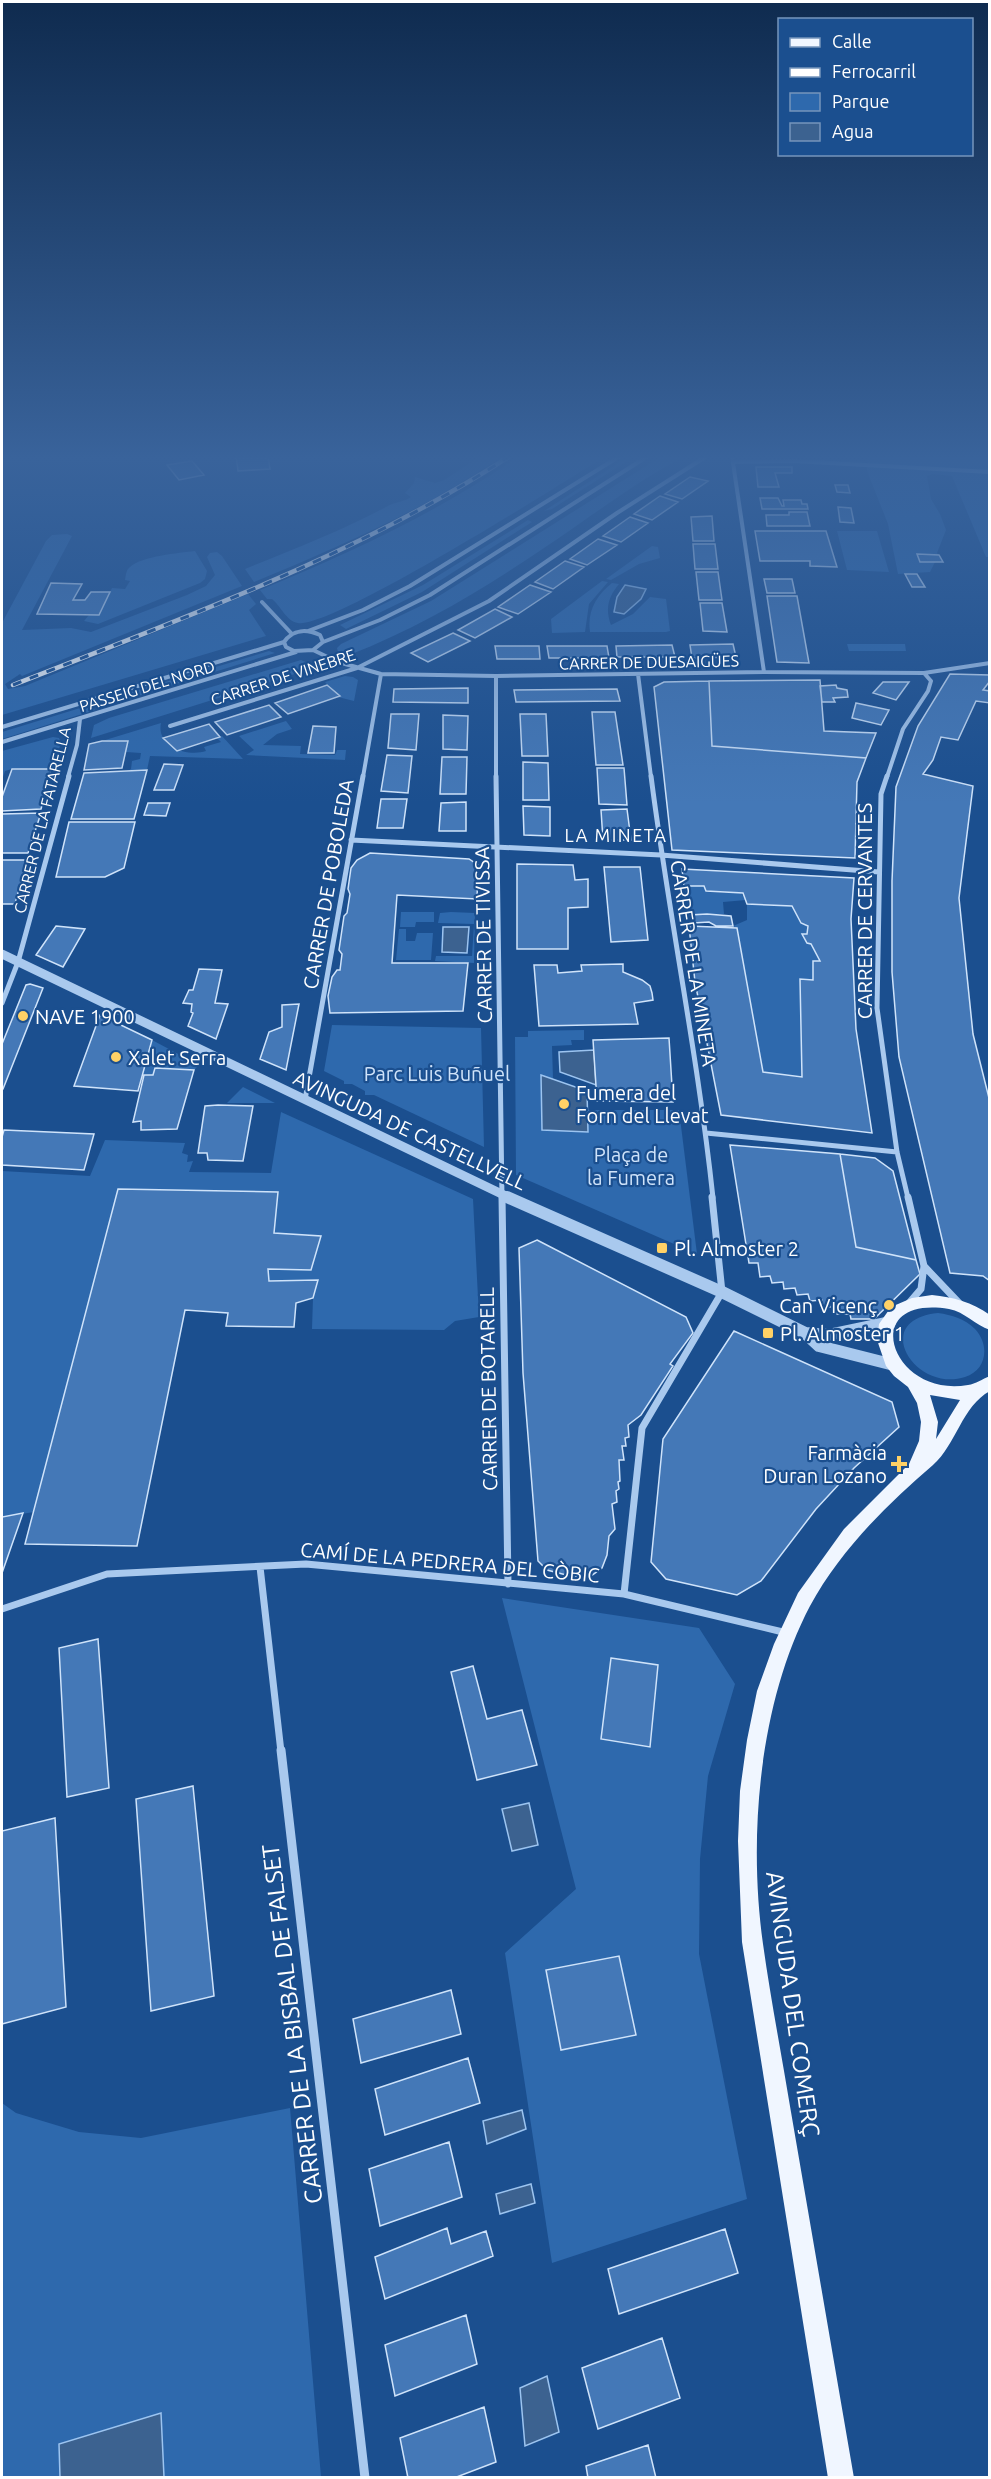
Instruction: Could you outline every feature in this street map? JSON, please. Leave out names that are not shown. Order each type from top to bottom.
[{"type":"main road","points":[[984,1386],[958,1393],[941,1392],[914,1382],[894,1365],[887,1352],[885,1340],[890,1322],[898,1311],[909,1304],[937,1300],[961,1305],[988,1321]]},
{"type":"main road","name":"AVINGUDA DEL COMERÇ","points":[[910,1473],[927,1443],[931,1424],[927,1404],[914,1382]]},
{"type":"main road","name":"AVINGUDA DEL COMERÇ","points":[[841,2478],[752,1942],[747,1887],[747,1823],[754,1751],[776,1664],[788,1633],[817,1579],[863,1521],[910,1473],[939,1448],[962,1409],[984,1386]]},
{"type":"street","points":[[299,651],[289,649],[284,642],[292,633],[308,631],[363,610],[433,572]]},
{"type":"street","points":[[313,650],[323,642],[380,620],[430,595],[467,572]]},
{"type":"street","name":"CARRER DE VINEBRE","points":[[170,726],[357,668],[489,601],[532,572]]},
{"type":"street","points":[[749,572],[765,672]]},
{"type":"street","points":[[262,602],[292,633]]},
{"type":"street","points":[[308,631],[320,635],[323,642]]},
{"type":"street","name":"PASSEIG DEL NORD","points":[[2,727],[284,642]]},
{"type":"street","name":"CARRER DE DUESAIGÜES","points":[[313,650],[338,663],[381,674],[496,676],[900,671],[924,674],[990,663]]},
{"type":"street","name":"PASSEIG DEL NORD","points":[[2,742],[299,651],[313,650]]},
{"type":"street","name":"CARRER DE POBOLEDA","points":[[305,1100],[381,674]]},
{"type":"street","name":"CARRER DE LA MINETA","points":[[638,674],[661,855],[706,1133],[722,1292]]},
{"type":"street","name":"CARRER DE CERVANTES","points":[[909,1304],[921,1289],[924,1266],[897,1152],[877,1008],[880,794],[903,729],[928,691],[931,681],[924,674]]},
{"type":"street","name":"CARRER DE TIVISSA","points":[[496,676],[501,1194]]},
{"type":"street","name":"CARRER DE LA FATARELLA","points":[[2,1004],[18,962],[76,746],[80,719]]},
{"type":"street","points":[[351,840],[661,855],[879,872]]},
{"type":"street","name":"AVINGUDA DE CASTELLVELL","points":[[2,954],[501,1194],[722,1292],[805,1333],[819,1346],[894,1365]]},
{"type":"street","points":[[706,1133],[897,1152]]},
{"type":"street","name":"CARRER DE BOTARELL","points":[[501,1194],[508,1584]]},
{"type":"street","points":[[924,1266],[961,1305]]},
{"type":"street","points":[[624,1594],[642,1428],[722,1292]]},
{"type":"street","name":"AVINGUDA DE CASTELLVELL","points":[[805,1333],[828,1335],[890,1322]]},
{"type":"street","name":"CAMÍ DE LA PEDRERA DEL CÒBIC","points":[[2,1609],[107,1574],[306,1564],[624,1594],[788,1633]]},
{"type":"street","name":"CARRER DE LA BISBAL DE FALSET","points":[[260,1567],[318,2087],[365,2478]]},
{"type":"green space","points":[[30,572],[53,572],[22,630],[71,628],[91,632],[206,586],[215,575],[214,572],[232,572],[242,586],[22,676],[20,674],[5,684],[8,689],[25,686],[248,594],[256,604],[249,610],[266,636],[2,715],[2,623]]},
{"type":"green space","points":[[127,572],[207,572],[205,579],[200,583],[98,624],[84,621],[89,615],[99,615],[112,588],[125,589],[130,581],[125,580]]},
{"type":"green space","points":[[247,572],[278,572],[254,582]]},
{"type":"green space","points":[[302,572],[414,572],[319,619],[298,623],[287,616],[272,599],[267,599],[260,590]]},
{"type":"green space","points":[[445,572],[454,572],[422,592],[346,629],[340,625],[423,585]]},
{"type":"green space","points":[[478,572],[509,572],[450,607],[400,633],[349,655],[338,652],[337,648],[341,644],[431,601]]},
{"type":"green space","points":[[616,572],[626,572],[611,580],[606,579]]},
{"type":"green space","points":[[898,572],[930,572],[930,572],[898,574]]},
{"type":"green space","points":[[602,581],[608,582],[589,604],[585,632],[552,633],[551,619]]},
{"type":"green space","points":[[612,583],[619,584],[609,603],[608,614],[611,625],[633,614],[650,597],[666,599],[670,631],[590,632],[590,617],[594,604],[601,593]]},
{"type":"green space","points":[[847,644],[905,644],[906,651],[849,651]]},
{"type":"green space","points":[[269,651],[275,653],[109,705],[105,700]]},
{"type":"green space","points":[[301,660],[317,667],[91,738],[94,725],[109,718]]},
{"type":"green space","points":[[345,676],[358,680],[354,701],[338,697],[325,682]]},
{"type":"green space","points":[[90,705],[95,710],[2,739],[2,732]]},
{"type":"green space","points":[[286,721],[292,729],[277,734],[263,745],[301,746],[300,754],[335,755],[337,750],[346,750],[345,760],[246,755],[254,750],[239,736]]},
{"type":"green space","points":[[161,723],[163,738],[175,748],[199,753],[206,751],[204,747],[221,742],[217,738],[222,736],[243,759],[150,756],[147,770],[128,771],[131,769],[132,761],[140,759],[141,753],[126,752],[127,741],[102,741]]},
{"type":"green space","points":[[53,737],[59,738],[61,743],[52,769],[12,769],[5,771],[2,780],[2,751]]},
{"type":"green space","points":[[684,886],[704,886],[706,892],[741,893],[746,900],[723,902],[724,914],[690,915]]},
{"type":"green space","points":[[747,904],[792,906],[801,923],[808,926],[807,934],[803,934],[820,961],[813,980],[800,979],[802,1077],[763,1072],[737,928],[733,926],[747,920]]},
{"type":"green space","points":[[401,912],[434,912],[434,922],[416,922],[415,927],[400,927]]},
{"type":"green space","points":[[440,913],[475,913],[474,963],[435,961],[436,956],[472,956],[474,924],[438,923]]},
{"type":"green space","points":[[399,929],[406,929],[406,941],[415,941],[417,933],[433,933],[431,960],[396,960]]},
{"type":"green space","name":"Parc Luis Buñuel","points":[[332,1025],[481,1028],[484,1147],[374,1095],[365,1095],[365,1091],[352,1084],[344,1084],[344,1081],[324,1071]]},
{"type":"green space","name":"Plaça de la Fumera","points":[[584,1030],[584,1040],[571,1040],[572,1045],[552,1046],[553,1079],[541,1075],[543,1130],[588,1132],[587,1110],[679,1110],[697,1254],[516,1175],[515,1037],[528,1037],[528,1031]]},
{"type":"green space","points":[[152,1040],[199,1065],[194,1070],[155,1068],[153,1075],[142,1074]]},
{"type":"green space","points":[[243,1087],[275,1103],[227,1103]]},
{"type":"green space","points":[[281,1112],[473,1199],[479,1317],[455,1321],[444,1330],[312,1329],[313,1298],[317,1280],[269,1281],[268,1269],[320,1236],[274,1233],[277,1192],[118,1189],[34,1512],[2,1517],[2,1171],[90,1176],[105,1140],[185,1143],[182,1153],[188,1155],[187,1162],[193,1161],[189,1172],[271,1173]]},
{"type":"green space","points":[[938,1313],[963,1320],[980,1335],[984,1356],[978,1369],[972,1374],[947,1379],[930,1375],[916,1366],[907,1354],[903,1341],[906,1328],[917,1318]]},
{"type":"green space","points":[[502,1598],[699,1628],[735,1684],[708,1776],[700,1859],[699,1954],[747,2199],[552,2263],[505,1953],[576,1889]]},
{"type":"green space","points":[[2,2103],[16,2113],[79,2132],[141,2138],[290,2108],[321,2477],[2,2477]]},
{"type":"water","points":[[625,585],[646,589],[641,599],[624,614],[614,612],[617,597]]},
{"type":"water","points":[[443,927],[469,927],[467,953],[442,952]]},
{"type":"water","points":[[594,1050],[596,1085],[560,1072],[559,1052]]},
{"type":"water","points":[[541,1075],[587,1091],[588,1132],[542,1130]]},
{"type":"water","points":[[529,1803],[538,1845],[512,1851],[502,1809]]},
{"type":"water","points":[[522,2110],[526,2129],[487,2144],[483,2121]]},
{"type":"water","points":[[531,2184],[535,2203],[500,2214],[496,2194]]},
{"type":"water","points":[[547,2376],[559,2432],[525,2446],[520,2388]]},
{"type":"water","points":[[161,2413],[164,2477],[60,2477],[59,2444]]},
{"type":"building","points":[[550,572],[577,572],[553,589],[535,582]]},
{"type":"building","points":[[696,572],[718,572],[722,600],[699,600]]},
{"type":"building","points":[[905,574],[917,574],[925,587],[912,587]]},
{"type":"building","points":[[764,579],[792,579],[795,593],[767,593]]},
{"type":"building","points":[[51,583],[82,584],[73,600],[85,600],[91,592],[110,592],[99,615],[37,614]]},
{"type":"building","points":[[530,585],[551,592],[518,614],[498,607]]},
{"type":"building","points":[[767,596],[797,596],[809,663],[777,662]]},
{"type":"building","points":[[700,603],[722,603],[727,632],[703,631]]},
{"type":"building","points":[[495,609],[512,617],[475,638],[458,630]]},
{"type":"building","points":[[453,633],[470,641],[428,662],[411,653]]},
{"type":"building","points":[[733,644],[736,657],[692,658],[690,645]]},
{"type":"building","points":[[672,645],[675,657],[617,657],[616,646]]},
{"type":"building","points":[[495,646],[539,646],[540,659],[497,659]]},
{"type":"building","points":[[547,646],[607,646],[609,658],[549,658]]},
{"type":"building","points":[[950,674],[990,675],[990,681],[983,690],[990,691],[990,703],[976,701],[958,740],[941,737],[933,760],[923,774],[973,786],[959,898],[973,1034],[990,1102],[990,1281],[983,1276],[950,1273],[899,1057],[892,972],[892,881],[896,787],[918,726]]},
{"type":"building","points":[[820,680],[824,731],[876,733],[866,758],[712,746],[709,681]]},
{"type":"building","points":[[709,681],[712,746],[866,758],[857,782],[855,858],[672,850],[654,687],[664,682]]},
{"type":"building","points":[[883,682],[909,682],[896,700],[873,693]]},
{"type":"building","points":[[327,685],[340,696],[288,714],[275,703]]},
{"type":"building","points":[[836,685],[837,688],[847,690],[848,697],[833,698],[835,702],[822,702],[820,686]]},
{"type":"building","points":[[468,688],[468,703],[393,702],[394,689]]},
{"type":"building","points":[[617,689],[620,701],[516,702],[514,690]]},
{"type":"building","points":[[856,703],[889,710],[881,725],[852,718]]},
{"type":"building","points":[[269,705],[281,717],[227,735],[215,722]]},
{"type":"building","points":[[592,712],[615,712],[623,765],[596,765]]},
{"type":"building","points":[[391,714],[419,714],[416,750],[388,748]]},
{"type":"building","points":[[520,714],[546,714],[548,756],[522,756]]},
{"type":"building","points":[[443,715],[468,716],[467,750],[443,749]]},
{"type":"building","points":[[209,724],[220,737],[177,751],[163,738]]},
{"type":"building","points":[[313,726],[336,727],[334,753],[308,753]]},
{"type":"building","points":[[102,741],[128,741],[122,768],[84,770],[89,744]]},
{"type":"building","points":[[387,755],[412,756],[408,793],[381,791]]},
{"type":"building","points":[[442,757],[467,757],[466,794],[440,794]]},
{"type":"building","points":[[523,762],[548,763],[549,800],[523,800]]},
{"type":"building","points":[[164,764],[183,765],[174,790],[154,790]]},
{"type":"building","points":[[597,768],[624,768],[627,805],[599,804]]},
{"type":"building","points":[[12,769],[52,769],[41,809],[2,811],[2,797]]},
{"type":"building","points":[[147,770],[134,819],[71,819],[84,773]]},
{"type":"building","points":[[381,799],[407,799],[403,828],[377,828]]},
{"type":"building","points":[[466,802],[466,831],[439,831],[441,803]]},
{"type":"building","points":[[148,803],[170,803],[166,816],[144,815]]},
{"type":"building","points":[[523,806],[550,807],[550,836],[524,835]]},
{"type":"building","points":[[627,809],[631,840],[603,840],[601,810]]},
{"type":"building","points":[[41,813],[28,853],[2,853],[2,814]]},
{"type":"building","points":[[69,822],[135,822],[124,868],[105,877],[56,877]]},
{"type":"building","points":[[370,853],[469,859],[478,865],[477,899],[397,895],[392,963],[468,963],[463,1011],[330,1013],[328,996],[332,977],[337,970],[340,970],[342,954],[339,950],[350,894],[348,889],[351,868],[357,860]]},
{"type":"building","points":[[2,860],[27,860],[15,904],[2,904]]},
{"type":"building","points":[[517,864],[573,865],[575,880],[588,879],[588,907],[568,908],[568,949],[517,949]]},
{"type":"building","points":[[604,867],[640,867],[648,940],[611,942]]},
{"type":"building","points":[[682,869],[854,878],[851,919],[856,1029],[872,1133],[721,1115],[695,982],[689,926],[737,928],[763,1072],[802,1077],[800,979],[813,980],[813,961],[820,961],[811,944],[807,943],[802,934],[807,934],[808,926],[801,923],[792,906],[747,904],[743,893],[706,891],[704,886],[684,886]]},
{"type":"building","points":[[690,915],[731,916],[733,926],[716,926],[709,922],[693,923]]},
{"type":"building","points":[[56,926],[85,929],[63,967],[36,955]]},
{"type":"building","points":[[623,964],[623,972],[642,980],[650,986],[652,993],[653,1000],[634,1003],[638,1024],[539,1026],[534,965],[557,965],[558,973],[582,971],[581,965]]},
{"type":"building","points":[[199,969],[222,970],[215,1003],[228,1004],[216,1039],[188,1026],[193,1013],[191,1012],[192,1004],[183,1003],[189,990],[193,990]]},
{"type":"building","name":"NAVE 1900","points":[[26,985],[43,988],[2,1089],[2,1044]]},
{"type":"building","points":[[299,1004],[286,1070],[260,1059],[269,1032],[282,1027],[282,1005]]},
{"type":"building","name":"Xalet Serra","points":[[100,1015],[152,1040],[138,1091],[74,1086]]},
{"type":"building","points":[[669,1038],[673,1102],[597,1101],[593,1040]]},
{"type":"building","points":[[155,1068],[194,1070],[177,1129],[141,1130],[141,1121],[133,1122],[144,1075],[153,1075]]},
{"type":"building","points":[[205,1106],[253,1106],[243,1161],[208,1160],[207,1153],[198,1153]]},
{"type":"building","points":[[4,1130],[94,1134],[84,1170],[2,1165]]},
{"type":"building","points":[[730,1145],[840,1154],[856,1247],[916,1260],[920,1274],[874,1319],[851,1319],[850,1314],[837,1314],[836,1307],[823,1307],[822,1300],[810,1301],[808,1294],[797,1295],[795,1288],[784,1289],[783,1282],[772,1283],[770,1276],[760,1277],[758,1263],[749,1263]]},
{"type":"building","points":[[840,1154],[875,1158],[893,1171],[916,1260],[856,1247]]},
{"type":"building","points":[[118,1189],[278,1192],[274,1233],[321,1236],[311,1270],[268,1269],[269,1281],[318,1280],[313,1298],[296,1303],[294,1327],[226,1326],[228,1313],[185,1310],[137,1546],[25,1544]]},
{"type":"building","points":[[537,1240],[686,1317],[693,1333],[670,1364],[673,1366],[641,1415],[628,1425],[629,1437],[625,1438],[626,1446],[622,1446],[624,1460],[619,1460],[620,1481],[618,1482],[619,1489],[616,1491],[617,1502],[612,1504],[615,1529],[609,1536],[607,1555],[602,1568],[591,1576],[574,1577],[547,1570],[538,1561],[523,1373],[519,1248]]},
{"type":"building","points":[[734,1331],[892,1402],[899,1427],[854,1468],[816,1509],[761,1581],[737,1595],[666,1579],[651,1562],[663,1439]]},
{"type":"building","points":[[23,1513],[2,1573],[2,1517]]},
{"type":"building","points":[[98,1639],[109,1788],[67,1797],[59,1648]]},
{"type":"building","points":[[611,1658],[658,1665],[650,1747],[601,1739]]},
{"type":"building","points":[[473,1666],[487,1719],[522,1710],[537,1765],[477,1780],[451,1672]]},
{"type":"building","points":[[193,1786],[214,1996],[151,2011],[136,1799]]},
{"type":"building","points":[[55,1818],[66,2007],[2,2024],[2,1831]]},
{"type":"building","points":[[619,1956],[636,2035],[561,2050],[546,1970]]},
{"type":"building","points":[[451,1990],[461,2034],[361,2063],[353,2019]]},
{"type":"building","points":[[468,2058],[480,2103],[385,2135],[375,2089]]},
{"type":"building","points":[[449,2142],[462,2197],[380,2226],[369,2169]]},
{"type":"building","points":[[447,2228],[451,2244],[486,2231],[493,2256],[385,2299],[375,2257]]},
{"type":"building","points":[[725,2229],[738,2273],[619,2314],[608,2269]]},
{"type":"building","points":[[466,2315],[477,2364],[395,2396],[385,2345]]},
{"type":"building","points":[[662,2338],[680,2398],[598,2429],[582,2368]]},
{"type":"building","points":[[484,2407],[496,2462],[454,2478],[408,2478],[400,2438]]},
{"type":"building","points":[[648,2445],[656,2478],[588,2478],[586,2466]]},
{"type":"railway","points":[[13,685],[293,572]]},
{"type":"place","name":"NAVE 1900","points":[[23,1016]]},
{"type":"place","name":"Xalet Serra","points":[[116,1057]]},
{"type":"place","name":"Fumera del Forn del Llevat","points":[[564,1104]]},
{"type":"place","name":"Pl. Almoster 2","points":[[662,1248]]},
{"type":"place","name":"Can Vicenç","points":[[889,1305]]},
{"type":"place","name":"Pl. Almoster 1","points":[[768,1333]]},
{"type":"place","name":"Farmàcia Duran Lozano","points":[[899,1464]]},
{"type":"district","name":"LA MINETA","points":[[616,835]]}]
